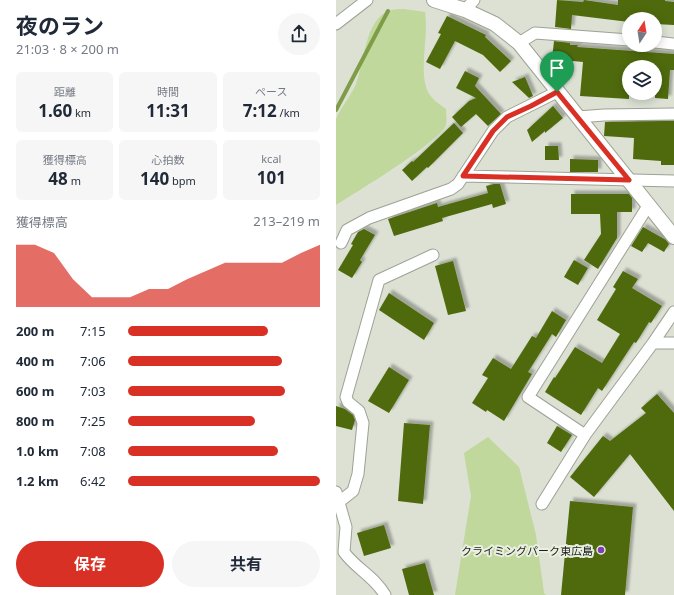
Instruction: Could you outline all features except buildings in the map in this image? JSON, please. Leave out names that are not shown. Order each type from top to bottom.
[{"type":"street","points":[[336,24],[367,0]]},
{"type":"street","points":[[434,0],[470,5],[519,43],[674,237]]},
{"type":"street","points":[[519,43],[535,33],[622,39]]},
{"type":"street","points":[[662,43],[674,44]]},
{"type":"street","points":[[341,243],[347,230],[369,218],[451,189],[458,184],[493,131],[507,117],[557,92]]},
{"type":"street","points":[[578,117],[674,114]]},
{"type":"street","points":[[463,176],[674,181]]},
{"type":"street","points":[[585,435],[528,397],[648,206]]},
{"type":"street","points":[[385,595],[368,575],[340,553],[346,527],[337,497],[352,491],[358,474],[363,423],[359,411],[348,402],[346,397],[379,280],[433,255]]},
{"type":"street","points":[[542,504],[585,435],[674,312]]},
{"type":"street","points":[[653,343],[674,343]]},
{"type":"green space","points":[[404,9],[425,12],[425,84],[431,97],[446,109],[446,125],[441,133],[414,154],[378,179],[336,205],[336,119],[356,84],[366,43],[375,23],[381,16],[389,11]]},
{"type":"green space","points":[[488,437],[519,467],[536,535],[544,593],[546,595],[455,595],[471,496],[464,453]]},
{"type":"waterway","points":[[336,110],[388,11]]},
{"type":"place","name":"クライミングパーク東広島","points":[[601,550]]},
{"type":"route","points":[[557,92],[629,180],[463,176],[493,131],[507,117],[557,92]]}]
